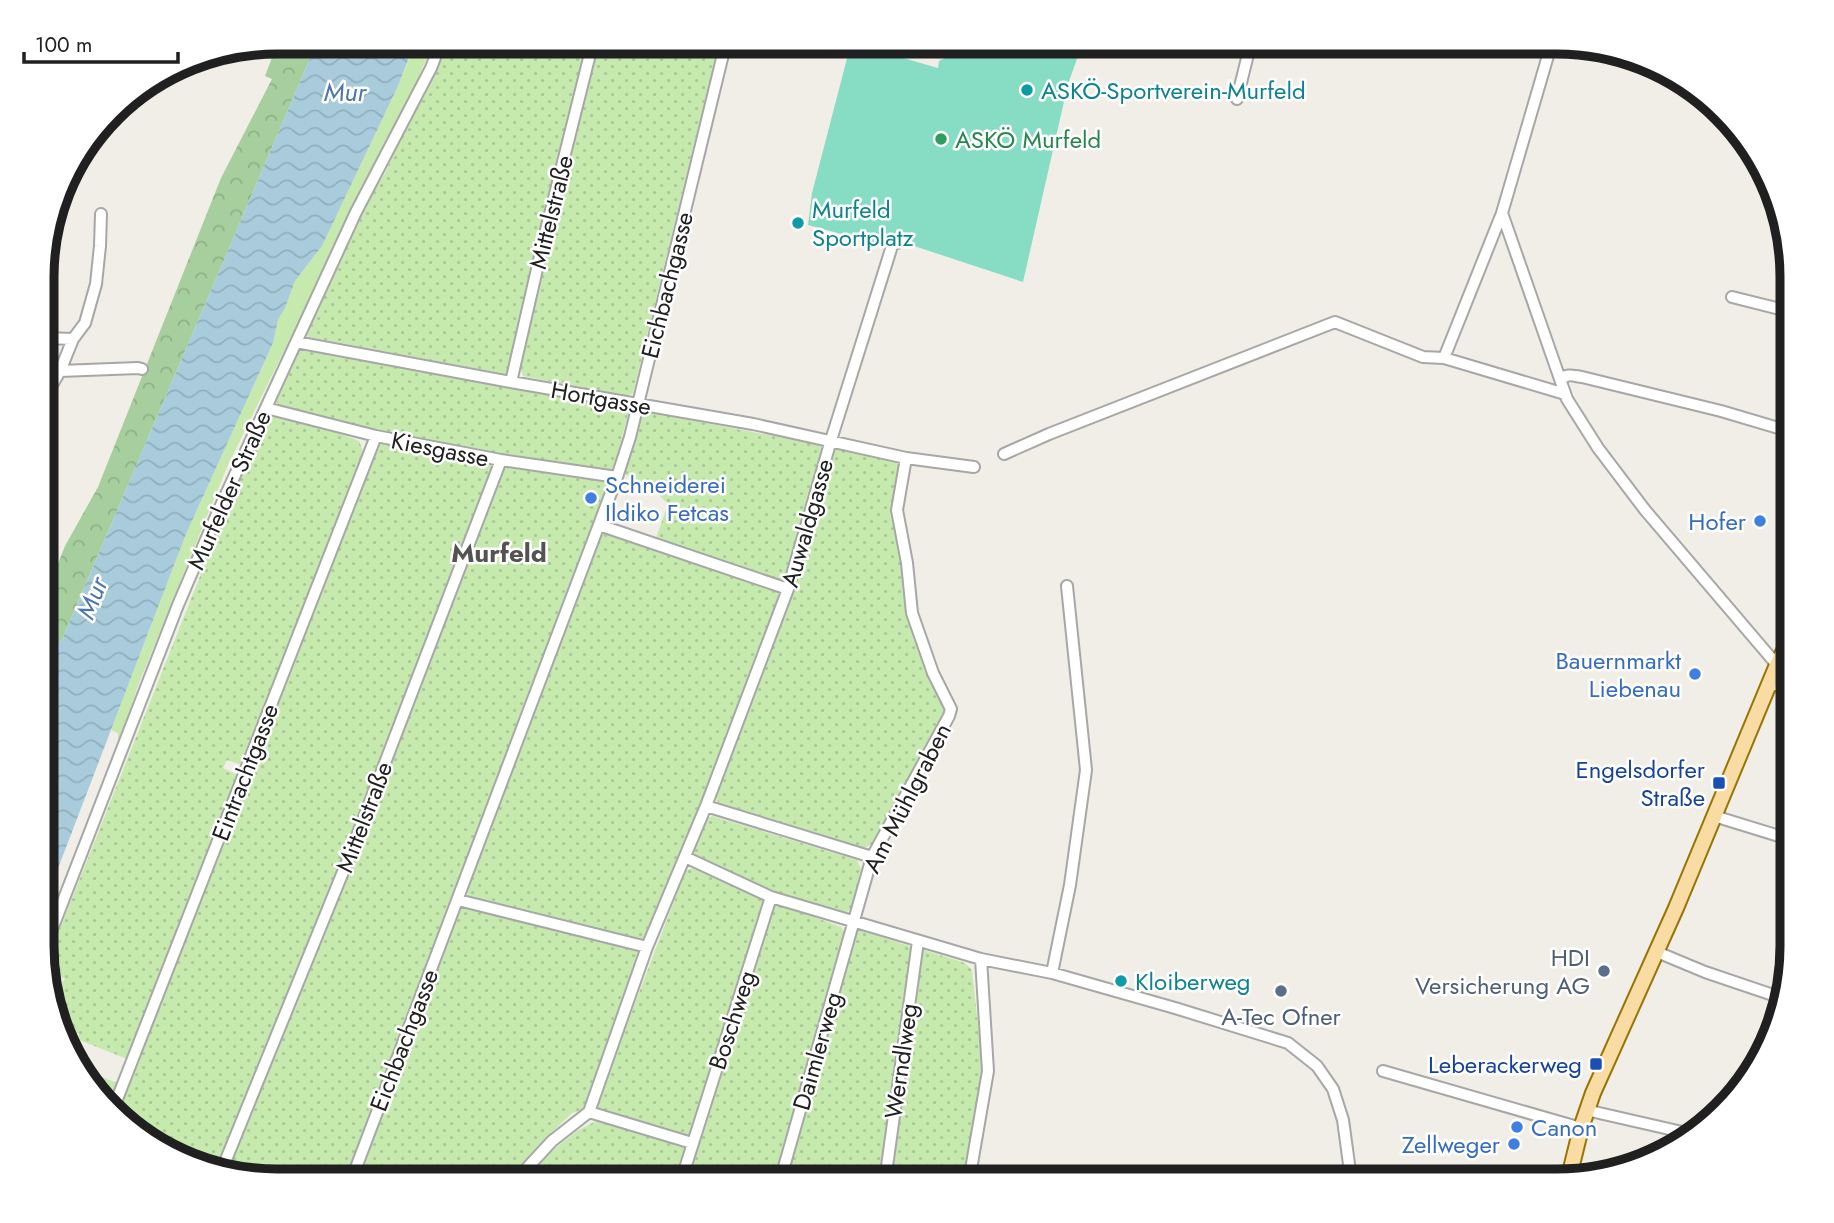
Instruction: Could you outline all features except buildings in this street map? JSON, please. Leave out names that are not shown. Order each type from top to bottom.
[{"type":"main road","points":[[1571,1168],[1586,1110],[1657,952],[1779,661]]},
{"type":"street","name":"Murfelder Straße","points":[[54,924],[178,605],[217,514],[356,212],[436,54]]},
{"type":"street","name":"Mittelstraße","points":[[511,382],[590,54]]},
{"type":"street","name":"Eichbachgasse","points":[[356,1169],[617,477],[638,404],[723,54]]},
{"type":"street","points":[[1237,99],[1248,54]]},
{"type":"street","points":[[1444,358],[1502,214],[1549,54]]},
{"type":"street","points":[[1502,214],[1565,394],[1598,448],[1644,510],[1777,665]]},
{"type":"street","points":[[54,382],[73,339],[85,323],[96,284],[101,215]]},
{"type":"street","name":"Auwaldgasse","points":[[589,1112],[647,947],[706,806],[788,589],[892,246],[900,240]]},
{"type":"street","points":[[1732,297],[1779,309]]},
{"type":"street","points":[[1004,454],[1335,322],[1423,357],[1444,358],[1565,394]]},
{"type":"street","points":[[54,338],[73,339]]},
{"type":"street","name":"Hortgasse","points":[[296,342],[753,424],[906,458]]},
{"type":"street","points":[[60,371],[142,369]]},
{"type":"street","points":[[1561,380],[1569,375],[1582,377],[1721,411],[1779,428]]},
{"type":"street","name":"Kiesgasse","points":[[266,408],[376,436],[501,460],[617,477]]},
{"type":"street","name":"Eintrachtgasse","points":[[117,1100],[376,436]]},
{"type":"street","points":[[906,458],[974,467]]},
{"type":"street","name":"Am Mühlgraben","points":[[854,921],[872,857],[951,709],[933,673],[912,613],[907,563],[897,510],[906,458]]},
{"type":"street","name":"Mittelstraße","points":[[225,1162],[347,862],[501,460]]},
{"type":"street","points":[[599,526],[788,589]]},
{"type":"street","points":[[1052,973],[1070,885],[1086,770],[1068,586]]},
{"type":"street","points":[[1770,683],[1779,686]]},
{"type":"street","points":[[706,806],[872,857]]},
{"type":"street","points":[[1714,816],[1779,836]]},
{"type":"street","points":[[685,857],[771,897],[981,959],[1052,973],[1175,1007],[1288,1043],[1317,1066],[1333,1089],[1343,1120],[1348,1168]]},
{"type":"street","name":"Boschweg","points":[[685,1169],[771,897]]},
{"type":"street","points":[[458,900],[647,947]]},
{"type":"street","name":"Daimlerweg","points":[[784,1169],[854,921]]},
{"type":"street","name":"Werndlweg","points":[[886,1169],[918,941]]},
{"type":"street","points":[[1657,952],[1773,995]]},
{"type":"street","points":[[971,1168],[988,1071],[981,959]]},
{"type":"street","points":[[1383,1071],[1581,1128]]},
{"type":"street","points":[[1586,1110],[1680,1132]]},
{"type":"street","points":[[527,1169],[552,1141],[589,1112],[692,1143]]},
{"type":"green space","points":[[273,54],[312,54],[63,637],[54,652],[54,566],[57,566],[65,546],[98,487],[221,178],[272,79],[265,76]]},
{"type":"green space","points":[[411,54],[429,54],[227,467],[139,683],[120,739],[118,733],[111,730],[186,534],[273,343],[278,320],[295,281],[322,246]]},
{"type":"green space","points":[[441,54],[585,54],[509,375],[309,337],[305,334],[327,284]]},
{"type":"green space","points":[[594,54],[716,54],[633,393],[627,396],[523,376],[520,368]]},
{"type":"green space","name":"ASKÖ Murfeld","points":[[848,54],[889,54],[938,68],[939,61],[953,54],[1079,54],[1068,84],[1023,282],[905,243],[900,250],[808,225],[812,193]]},
{"type":"green space","points":[[307,349],[624,408],[628,414],[615,465],[609,471],[439,443],[281,408],[275,400],[298,351]]},
{"type":"green space","points":[[648,412],[820,445],[823,450],[785,581],[772,582],[655,541],[668,504],[625,474],[640,416]]},
{"type":"green space","points":[[277,416],[316,424],[359,441],[364,453],[242,765],[227,760],[223,768],[238,775],[127,1059],[77,1039],[79,1034],[71,1030],[58,987],[65,979],[56,975],[54,944],[237,483],[268,419]]},
{"type":"green space","points":[[384,440],[490,462],[493,466],[334,880],[219,1161],[166,1139],[120,1103],[378,443]]},
{"type":"green space","points":[[833,446],[895,459],[899,465],[893,505],[908,616],[920,656],[943,705],[944,715],[874,843],[861,850],[720,807],[715,795]]},
{"type":"green space","points":[[504,465],[605,482],[607,487],[349,1169],[277,1169],[229,1163]]},
{"type":"green space","points":[[608,533],[777,587],[780,592],[772,619],[649,937],[640,939],[469,897],[467,892],[602,534]]},
{"type":"green space","points":[[712,816],[857,860],[861,869],[852,907],[845,914],[771,890],[698,859],[693,853],[706,820]]},
{"type":"green space","points":[[694,868],[764,898],[766,904],[692,1132],[685,1136],[599,1112],[596,1105],[686,870]]},
{"type":"green space","points":[[779,904],[841,927],[845,933],[779,1169],[689,1169],[773,907]]},
{"type":"green space","points":[[464,908],[637,949],[642,954],[583,1110],[572,1113],[549,1135],[524,1169],[361,1169],[460,910]]},
{"type":"green space","points":[[860,930],[909,946],[912,951],[883,1169],[787,1169],[853,934]]},
{"type":"green space","points":[[921,951],[965,963],[972,970],[983,1071],[967,1168],[891,1169]]},
{"type":"green space","points":[[95,1074],[117,1083],[112,1095]]},
{"type":"green space","points":[[596,1121],[681,1145],[687,1151],[681,1169],[535,1169],[538,1162],[577,1131]]},
{"type":"water","name":"Mur","points":[[312,54],[410,54],[398,86],[322,246],[295,281],[278,320],[273,343],[186,534],[54,879],[54,652],[63,637]]},
{"type":"place","name":"ASKÖ-Sportverein-Murfeld","points":[[1027,90]]},
{"type":"place","name":"ASKÖ Murfeld","points":[[941,139]]},
{"type":"place","name":"Murfeld Sportplatz","points":[[798,223]]},
{"type":"place","name":"Schneiderei Ildiko Fetcas","points":[[591,498]]},
{"type":"place","name":"Hofer","points":[[1760,521]]},
{"type":"place","name":"Bauernmarkt Liebenau","points":[[1695,674]]},
{"type":"place","name":"Engelsdorfer Straße","points":[[1719,783]]},
{"type":"place","name":"HDI Versicherung AG","points":[[1604,971]]},
{"type":"place","name":"Kloiberweg","points":[[1121,981]]},
{"type":"place","name":"A-Tec Ofner","points":[[1281,991]]},
{"type":"place","name":"Leberackerweg","points":[[1596,1064]]},
{"type":"place","name":"Canon","points":[[1517,1127]]},
{"type":"place","name":"Zellweger","points":[[1514,1144]]},
{"type":"district","name":"Murfeld","points":[[499,553]]}]
